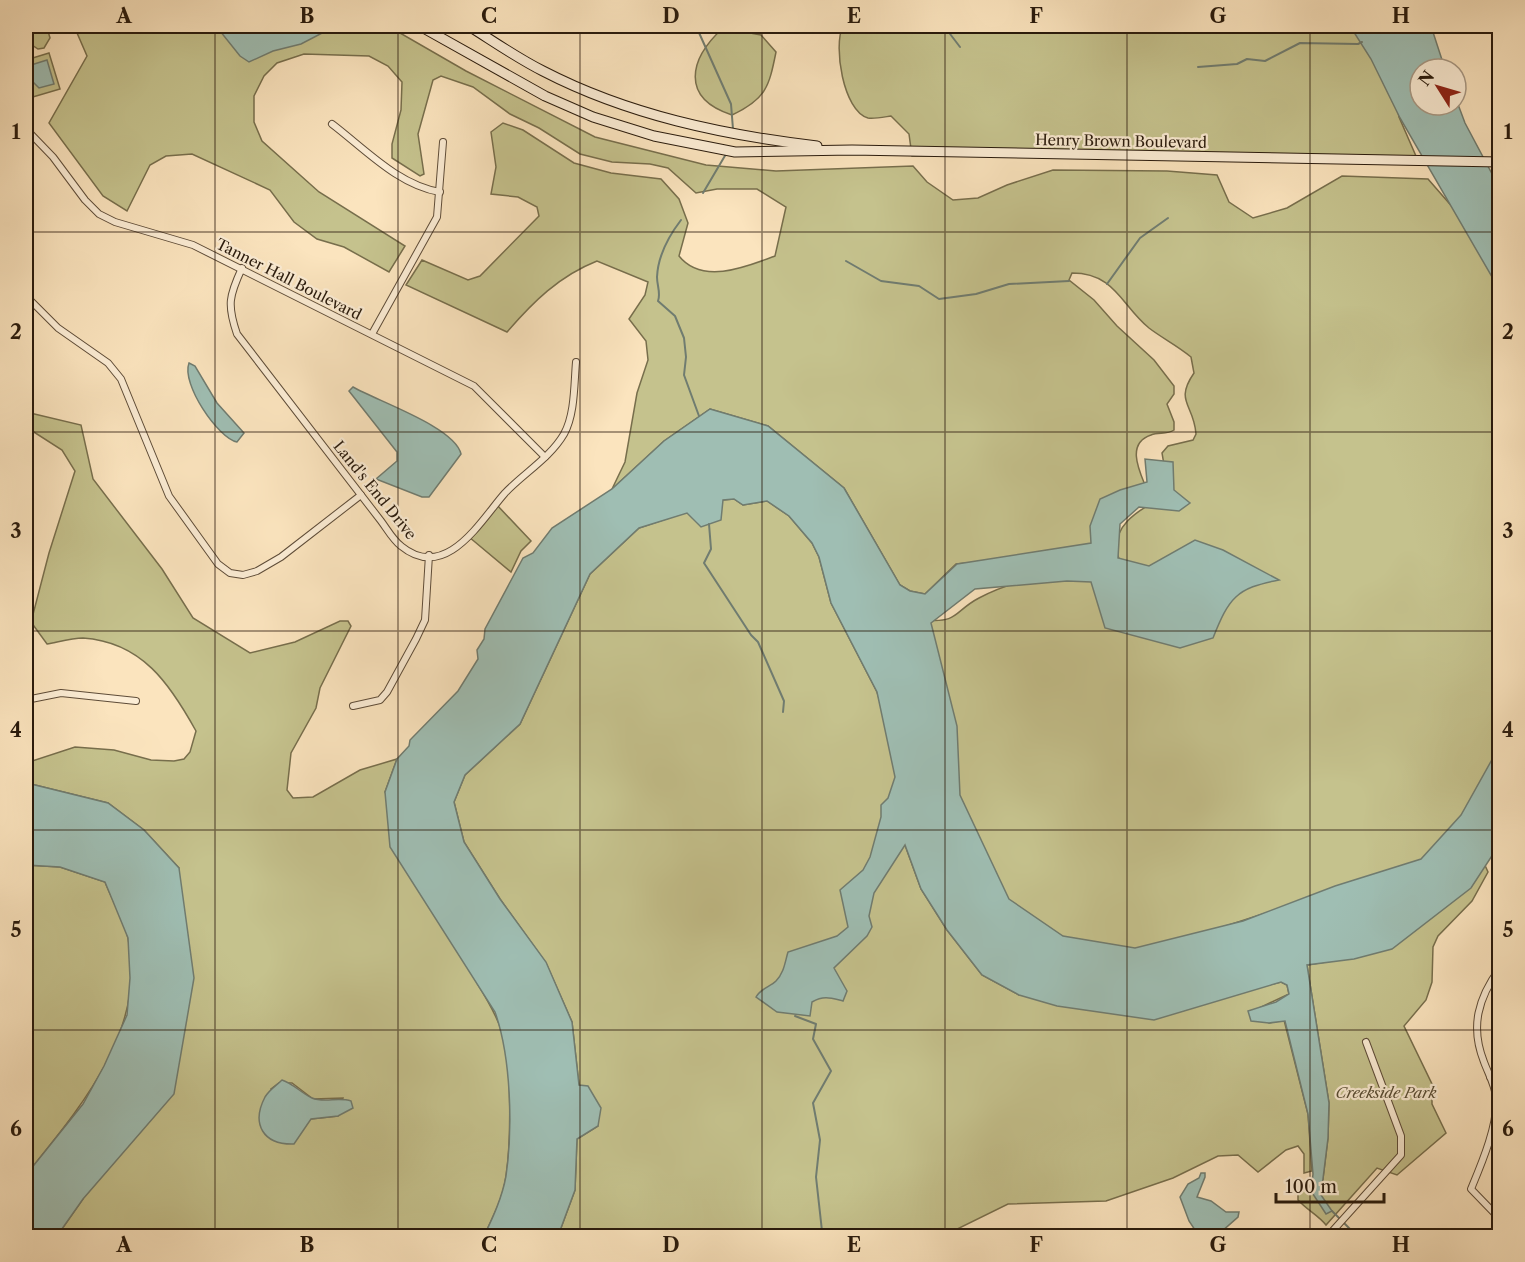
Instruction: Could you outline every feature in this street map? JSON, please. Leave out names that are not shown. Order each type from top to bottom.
[{"type":"main road","name":"Henry Brown Boulevard","points":[[420,26],[545,96],[593,117],[654,136],[735,152],[852,150],[1390,162],[1499,162]]},
{"type":"main road","name":"Henry Brown Boulevard","points":[[469,26],[543,71],[612,101],[681,123],[755,138],[852,150]]},
{"type":"street","points":[[332,124],[407,181],[422,189],[440,192]]},
{"type":"street","name":"Tanner Hall Boulevard","points":[[26,129],[53,157],[85,200],[99,213],[115,222],[193,245],[474,386],[545,457]]},
{"type":"street","points":[[372,334],[437,218],[443,142]]},
{"type":"street","name":"Land's End Drive","points":[[242,268],[231,295],[229,311],[237,334],[400,546],[412,553],[429,555]]},
{"type":"street","points":[[26,296],[58,328],[108,363],[121,379],[169,496],[218,564],[230,573],[243,575],[258,571],[281,557],[361,495]]},
{"type":"street","points":[[353,706],[380,700],[387,692],[416,639],[425,620],[429,555],[439,555],[455,550],[465,542],[506,492],[545,457],[563,435],[569,421],[576,362]]},
{"type":"street","points":[[26,700],[61,693],[136,700]]},
{"type":"street","points":[[1500,968],[1485,988],[1475,1025],[1477,1044],[1497,1097],[1492,1127],[1471,1189],[1500,1219]]},
{"type":"street","points":[[1328,1236],[1401,1155],[1401,1136],[1366,1041]]},
{"type":"street","points":[[1490,1077],[1500,1074]]},
{"type":"green space","points":[[26,26],[39,26],[48,31],[50,38],[44,48],[38,49],[26,41]]},
{"type":"green space","points":[[74,26],[388,26],[466,71],[595,137],[706,165],[776,171],[913,166],[927,182],[953,200],[978,198],[1007,185],[1053,170],[1167,171],[1217,175],[1229,202],[1253,218],[1287,208],[1342,176],[1428,179],[1455,210],[1499,274],[1499,758],[1469,818],[1428,861],[1120,960],[978,905],[926,620],[951,618],[979,598],[1013,584],[1120,562],[1117,549],[1122,528],[1138,512],[1169,494],[1162,453],[1168,446],[1193,440],[1196,434],[1195,424],[1185,397],[1188,383],[1194,373],[1191,357],[1149,328],[1108,284],[1087,274],[1072,273],[1069,280],[1094,300],[1117,326],[1154,360],[1174,386],[1174,394],[1167,404],[1174,422],[1174,430],[1151,435],[1139,444],[1137,464],[1145,485],[1095,551],[956,564],[925,594],[910,591],[900,585],[844,488],[768,426],[710,409],[664,441],[612,489],[625,462],[637,393],[648,360],[646,341],[629,319],[645,295],[648,282],[597,261],[559,282],[527,310],[507,332],[406,285],[422,260],[468,280],[480,276],[539,216],[537,207],[518,197],[491,194],[496,167],[491,132],[503,123],[523,130],[574,163],[611,173],[661,179],[679,199],[688,223],[679,256],[689,265],[700,270],[725,271],[775,256],[786,207],[757,189],[717,189],[696,193],[668,168],[650,164],[612,162],[580,154],[539,128],[510,114],[473,87],[441,76],[433,80],[418,134],[424,174],[420,176],[392,158],[392,144],[401,110],[402,82],[388,66],[369,56],[304,54],[277,63],[264,76],[254,96],[254,122],[262,141],[319,192],[405,246],[389,272],[344,247],[317,239],[294,222],[270,190],[192,154],[166,156],[150,165],[127,211],[103,196],[49,123],[87,56]]},
{"type":"green space","points":[[843,26],[1357,26],[1396,100],[1399,117],[1419,163],[989,155],[912,156],[909,134],[891,116],[868,118],[859,113],[852,103],[846,91],[840,62],[840,35]]},
{"type":"green space","points":[[723,28],[761,35],[776,52],[764,91],[752,103],[732,115],[715,108],[704,99],[697,88],[695,77],[703,52]]},
{"type":"green space","points":[[49,53],[60,89],[26,99],[26,60]]},
{"type":"green space","points":[[26,412],[81,425],[93,479],[162,569],[193,618],[250,653],[295,642],[340,621],[348,621],[351,626],[320,688],[316,708],[291,753],[287,790],[293,798],[313,797],[360,770],[397,759],[385,792],[477,983],[494,1013],[505,1046],[510,1103],[508,1161],[503,1192],[484,1236],[57,1236],[83,1199],[179,868],[144,830],[108,803],[31,784],[26,786],[26,763],[75,747],[114,750],[151,760],[174,761],[184,759],[190,752],[196,731],[176,697],[152,668],[138,657],[104,641],[83,638],[47,644],[31,622],[49,553],[75,471],[62,450],[26,427]],"holes":[[[279,1083],[292,1083],[313,1099],[343,1098],[338,1116],[311,1119],[271,1089]]]},
{"type":"green space","points":[[734,499],[743,505],[767,501],[789,516],[812,543],[819,557],[831,603],[877,692],[893,743],[905,845],[921,889],[947,930],[982,975],[1019,995],[1248,990],[1281,982],[1287,985],[1289,994],[1259,1008],[1269,1023],[1284,1020],[1308,1114],[1312,1171],[1304,1173],[1304,1154],[1298,1146],[1286,1150],[1258,1172],[1238,1155],[1218,1156],[1173,1178],[1106,1201],[1008,1204],[951,1232],[949,1236],[558,1236],[575,1190],[577,1139],[598,1126],[579,1085],[572,1022],[546,963],[500,899],[464,842],[454,802],[465,775],[520,724],[590,574],[639,528],[723,500]]},
{"type":"green space","points":[[496,504],[531,541],[521,551],[511,572],[469,537]]},
{"type":"green space","name":"Creekside Park","points":[[1483,861],[1488,872],[1472,901],[1438,936],[1433,947],[1432,982],[1426,1000],[1404,1026],[1432,1084],[1432,1104],[1446,1133],[1397,1175],[1377,1168],[1326,1225],[1298,1200],[1298,1193],[1313,1179],[1311,1191],[1321,1195],[1328,1138],[1329,1103],[1307,965],[1363,956]]},
{"type":"green space","points":[[26,865],[60,867],[105,882],[126,931],[132,972],[128,1005],[118,1036],[104,1066],[67,1123],[26,1175]]},
{"type":"water","points":[[216,26],[325,26],[328,30],[301,44],[273,51],[249,62],[240,56]]},
{"type":"water","points":[[1350,26],[1431,26],[1441,57],[1408,57],[1408,117],[1463,117],[1499,187],[1499,289],[1400,118],[1371,59]]},
{"type":"water","points":[[47,60],[54,84],[39,88],[28,77],[32,69],[31,65]]},
{"type":"water","points":[[189,363],[195,366],[217,403],[244,433],[237,442],[220,431],[203,409],[190,384]]},
{"type":"water","points":[[353,387],[431,425],[456,444],[461,454],[429,497],[422,497],[376,479],[397,461],[397,452],[349,391]]},
{"type":"water","points":[[710,409],[768,426],[844,488],[900,585],[910,591],[925,594],[957,564],[1091,543],[1090,526],[1100,499],[1147,482],[1145,459],[1173,462],[1174,490],[1190,503],[1179,511],[1139,507],[1120,524],[1118,558],[1149,566],[1195,540],[1223,550],[1279,580],[1243,591],[1224,613],[1213,638],[1180,648],[1105,628],[1091,582],[1067,581],[975,589],[931,623],[957,726],[960,795],[1009,899],[1063,936],[1135,948],[1243,921],[1335,886],[1421,859],[1461,815],[1499,747],[1499,845],[1471,888],[1392,949],[1354,959],[1307,965],[1329,1103],[1328,1138],[1321,1195],[1332,1211],[1326,1214],[1311,1191],[1313,1174],[1308,1114],[1285,1021],[1269,1023],[1251,1021],[1248,1011],[1276,1002],[1289,994],[1287,985],[1281,982],[1154,1020],[1057,1006],[1019,995],[982,975],[947,930],[921,889],[905,845],[874,893],[869,916],[872,927],[867,936],[834,968],[847,991],[843,1001],[820,998],[812,1002],[810,1016],[777,1012],[756,997],[779,978],[788,952],[837,936],[848,927],[840,890],[863,870],[870,857],[881,817],[881,805],[888,798],[895,777],[877,692],[831,603],[819,557],[812,543],[789,516],[767,501],[743,505],[734,499],[723,500],[721,520],[701,527],[687,513],[639,528],[590,574],[520,724],[465,775],[454,802],[464,842],[500,899],[546,962],[572,1022],[579,1085],[588,1086],[601,1108],[598,1126],[577,1139],[575,1190],[558,1236],[484,1236],[502,1192],[508,1157],[509,1093],[500,1030],[495,1012],[390,847],[385,792],[397,759],[409,746],[410,740],[458,691],[478,659],[477,650],[484,639],[485,629],[523,558],[533,553],[552,528],[612,489],[664,441]]},
{"type":"water","points":[[31,784],[108,803],[144,830],[179,868],[194,978],[174,1094],[83,1199],[57,1236],[26,1236],[26,1175],[83,1104],[104,1066],[127,1015],[130,978],[128,938],[105,882],[60,867],[26,865],[26,786]]},
{"type":"water","points":[[282,1080],[316,1099],[351,1101],[353,1108],[338,1116],[311,1119],[294,1144],[274,1141],[263,1131],[259,1116],[265,1097]]},
{"type":"water","points":[[1201,1173],[1205,1173],[1205,1177],[1197,1197],[1211,1201],[1226,1212],[1239,1212],[1238,1217],[1220,1233],[1222,1236],[1199,1236],[1189,1221],[1180,1197],[1188,1184],[1199,1178]]},
{"type":"waterway","points":[[696,26],[731,104],[733,129]]},
{"type":"waterway","points":[[944,26],[960,47]]},
{"type":"waterway","points":[[1198,67],[1237,64],[1247,59],[1265,61],[1300,43],[1358,44],[1362,42]]},
{"type":"waterway","points":[[703,193],[726,154]]},
{"type":"waterway","points":[[1107,284],[1140,238],[1168,218]]},
{"type":"waterway","points":[[681,220],[668,240],[659,261],[658,301],[675,316],[684,338],[686,357],[684,375],[699,416]]},
{"type":"waterway","points":[[846,261],[881,281],[919,286],[939,299],[976,294],[1009,284],[1069,281]]},
{"type":"waterway","points":[[709,524],[711,549],[704,563],[751,635],[758,642],[784,701],[783,712]]},
{"type":"waterway","points":[[795,1016],[816,1024],[813,1039],[831,1071],[813,1103],[820,1140],[816,1177],[822,1231]]},
{"type":"waterway","points":[[1332,1211],[1357,1236]]}]
